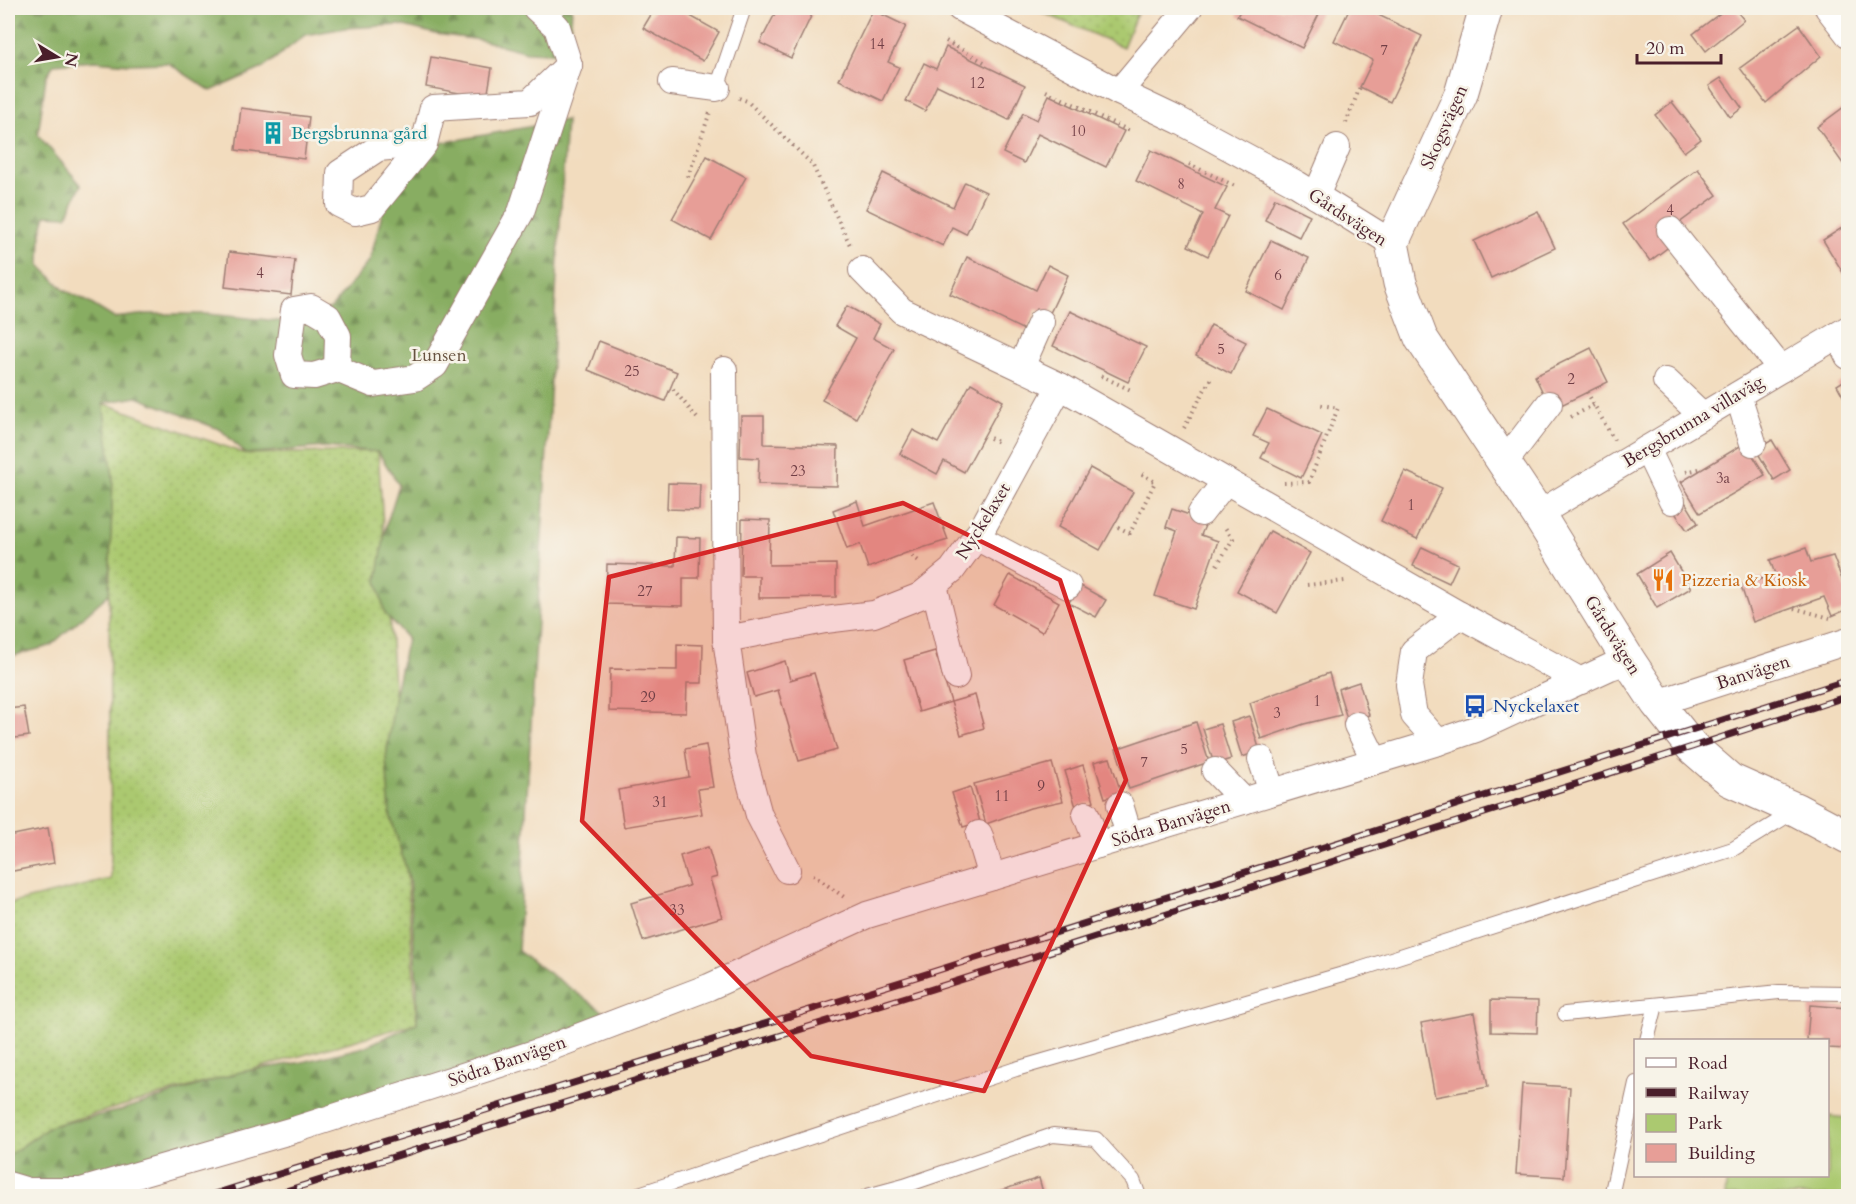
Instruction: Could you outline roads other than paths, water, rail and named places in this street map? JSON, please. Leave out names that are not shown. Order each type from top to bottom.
[{"type":"street","points":[[337,369],[373,384],[415,378],[435,365],[521,212],[569,65],[557,27],[536,8]]},
{"type":"street","name":"Gårdsvägen","points":[[960,8],[1119,92],[1180,121],[1316,196],[1392,243],[1400,283],[1421,338],[1538,514],[1657,703],[1692,747],[1730,780],[1797,810],[1848,837]]},
{"type":"street","points":[[1119,92],[1190,8]]},
{"type":"street","name":"Skogsvägen","points":[[1392,243],[1461,94],[1486,8]]},
{"type":"street","points":[[1828,8],[1848,34]]},
{"type":"street","points":[[424,144],[433,108],[530,102],[569,65]]},
{"type":"street","points":[[672,82],[717,88]]},
{"type":"street","points":[[1316,196],[1337,147]]},
{"type":"street","points":[[1670,230],[1781,369]]},
{"type":"street","points":[[862,270],[902,311],[1059,386],[1460,615],[1581,681]]},
{"type":"street","points":[[1021,367],[1041,322]]},
{"type":"street","name":"Bergsbrunna villaväg","points":[[1538,514],[1781,369],[1845,340]]},
{"type":"street","points":[[724,370],[726,639],[742,756],[759,815],[787,870]]},
{"type":"street","points":[[1666,381],[1703,416]]},
{"type":"street","name":"Nyckelaxet","points":[[726,639],[825,620],[874,614],[920,596],[952,570],[976,537],[1059,386]]},
{"type":"street","points":[[1738,395],[1753,443]]},
{"type":"street","points":[[1504,463],[1549,404]]},
{"type":"street","points":[[1637,455],[1672,501]]},
{"type":"street","points":[[1201,513],[1226,481]]},
{"type":"street","points":[[976,537],[1068,586]]},
{"type":"street","points":[[933,585],[956,676]]},
{"type":"street","points":[[1438,742],[1414,715],[1409,685],[1414,651],[1460,615]]},
{"type":"street","name":"Banvägen","points":[[1657,703],[1843,630]]},
{"type":"street","name":"Södra Banvägen","points":[[8,1185],[28,1191],[81,1191],[309,1126],[541,1051],[709,987],[867,915],[1438,742],[1476,729],[1629,661]]},
{"type":"street","points":[[1358,725],[1375,761]]},
{"type":"street","points":[[1261,759],[1272,792]]},
{"type":"street","name":"Södra Banvägen","points":[[1215,771],[1244,801]]},
{"type":"street","name":"Södra Banvägen","points":[[1120,805],[1130,835]]},
{"type":"street","name":"Södra Banvägen","points":[[1086,814],[1098,845]]},
{"type":"street","points":[[979,834],[992,877]]},
{"type":"lane","points":[[717,88],[744,8]]},
{"type":"lane","points":[[633,1197],[1016,1069],[1357,970],[1733,849],[1797,810]]},
{"type":"lane","points":[[1565,1014],[1779,992],[1848,993]]},
{"type":"lane","points":[[1648,1039],[1656,1005]]},
{"type":"lane","points":[[1611,1197],[1634,1088]]},
{"type":"lane","points":[[867,1197],[1053,1135],[1096,1138],[1133,1180],[1139,1197]]},
{"type":"railway","points":[[208,1196],[926,974],[1848,680]]},
{"type":"railway","points":[[270,1196],[932,989],[1848,696]]},
{"type":"place","name":"Bergsbrunna gård","points":[[273,133]]},
{"type":"place","name":"Pizzeria & Kiosk","points":[[1663,580]]},
{"type":"place","name":"Nyckelaxet","points":[[1475,706]]},
{"type":"park label","name":"Lunsen","points":[[439,355]]}]
